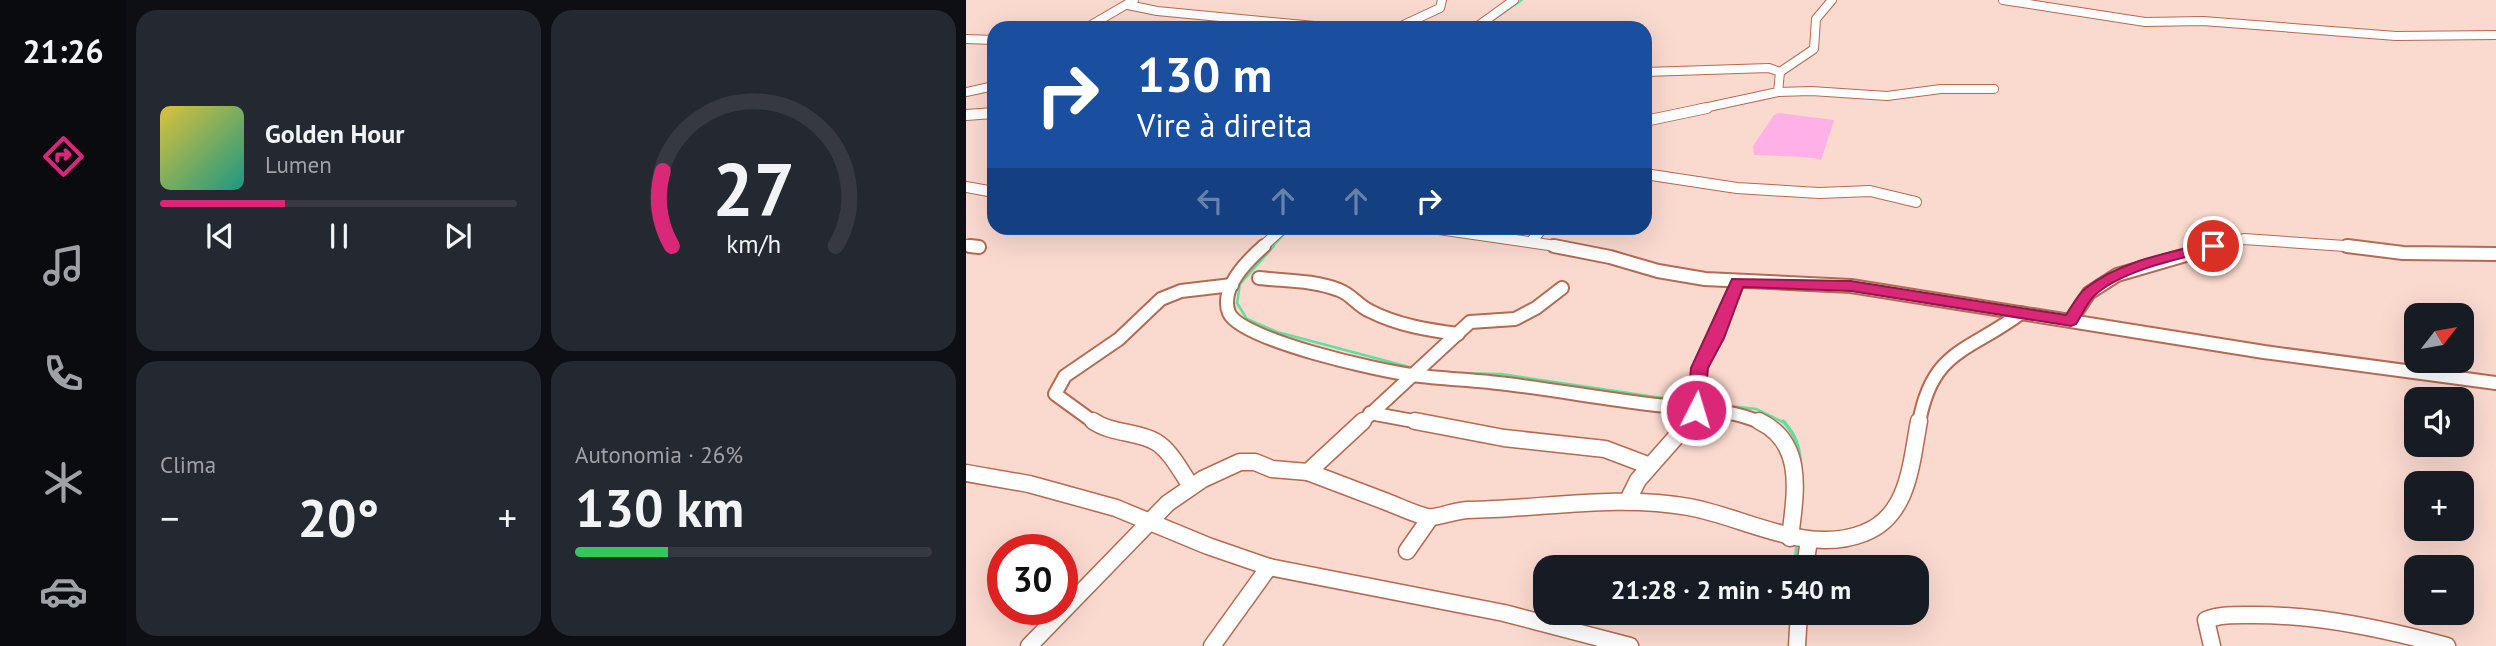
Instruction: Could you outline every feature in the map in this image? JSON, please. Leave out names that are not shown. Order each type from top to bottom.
[{"type":"street","points":[[1414,21],[1440,8],[1442,0]]},
{"type":"street","points":[[1485,21],[1514,0]]},
{"type":"street","points":[[1780,72],[1814,49],[1816,19],[1832,0]]},
{"type":"street","points":[[2003,0],[2145,22],[2203,22],[2396,36],[2496,35]]},
{"type":"street","points":[[1098,21],[1131,2],[1157,11],[1196,12],[1262,21]]},
{"type":"street","points":[[966,39],[987,40]]},
{"type":"street","points":[[1652,72],[1769,68],[1780,72]]},
{"type":"street","points":[[1778,92],[1780,72]]},
{"type":"street","points":[[966,92],[987,88]]},
{"type":"street","points":[[1652,119],[1778,92],[1811,91],[1887,96],[1941,89],[1994,89]]},
{"type":"street","points":[[966,115],[987,114]]},
{"type":"street","points":[[1652,174],[1737,188],[1819,193],[1870,191],[1916,202]]},
{"type":"street","points":[[966,187],[987,191]]},
{"type":"street","points":[[966,197],[979,190]]},
{"type":"street","points":[[1277,235],[1228,292],[1231,320],[1244,329],[1328,356],[1458,378],[1696,405],[1753,419],[1773,428],[1788,444],[1802,555]]},
{"type":"street","points":[[1486,235],[1610,257],[1658,271],[1738,282],[1851,286],[2264,352],[2496,383]]},
{"type":"street","points":[[1532,241],[1537,235]]},
{"type":"street","points":[[2071,320],[2089,293],[2117,275],[2171,257],[2244,239],[2335,244],[2403,253],[2496,254]]},
{"type":"street","points":[[966,245],[979,247]]},
{"type":"street","points":[[1259,278],[1322,285],[1349,294],[1357,304],[1407,326],[1458,334]]},
{"type":"street","points":[[1628,500],[1638,480],[1670,447],[1691,420],[1696,405],[1700,368],[1716,338],[1738,282]]},
{"type":"street","points":[[1191,486],[1172,458],[1156,442],[1103,428],[1060,400],[1055,394],[1056,387],[1075,368],[1128,332],[1164,297],[1181,291],[1232,285]]},
{"type":"street","points":[[1308,472],[1415,371],[1474,320],[1506,321],[1528,313],[1562,288]]},
{"type":"street","points":[[1407,551],[1430,518],[1449,510],[1490,511],[1589,501],[1628,500],[1708,512],[1799,539],[1842,539],[1869,533],[1889,521],[1897,512],[1908,477],[1925,396],[1942,362],[2021,313]]},
{"type":"street","points":[[1370,413],[1504,438],[1605,449],[1650,466]]},
{"type":"street","points":[[1029,646],[1167,503],[1223,468],[1248,461],[1272,469],[1308,472],[1430,518]]},
{"type":"street","points":[[966,472],[1029,484],[1105,505],[1269,567],[1504,612],[1630,646]]},
{"type":"street","points":[[1212,646],[1269,567]]},
{"type":"street","points":[[2212,646],[2206,620],[2213,616],[2258,615],[2299,616],[2353,623],[2447,646]]},
{"type":"street","points":[[1797,646],[1798,625]]},
{"type":"shaded area","points":[[1779,113],[1834,120],[1821,160],[1754,155],[1753,146],[1774,115]]},
{"type":"waterway","points":[[1492,21],[1522,0]]},
{"type":"waterway","points":[[1272,247],[1283,235]]},
{"type":"waterway","points":[[1274,246],[1240,284],[1237,303],[1247,319],[1277,332],[1413,368]]},
{"type":"waterway","points":[[1454,373],[1501,374],[1683,401]]},
{"type":"waterway","points":[[1704,403],[1756,409],[1784,423]]},
{"type":"waterway","points":[[1784,423],[1797,443],[1801,469]]},
{"type":"waterway","points":[[1796,555],[1797,542]]},
{"type":"route","points":[[1696,410],[1700,368],[1716,338],[1738,282],[1851,286],[2071,320],[2089,293],[2117,275],[2213,246]]}]
